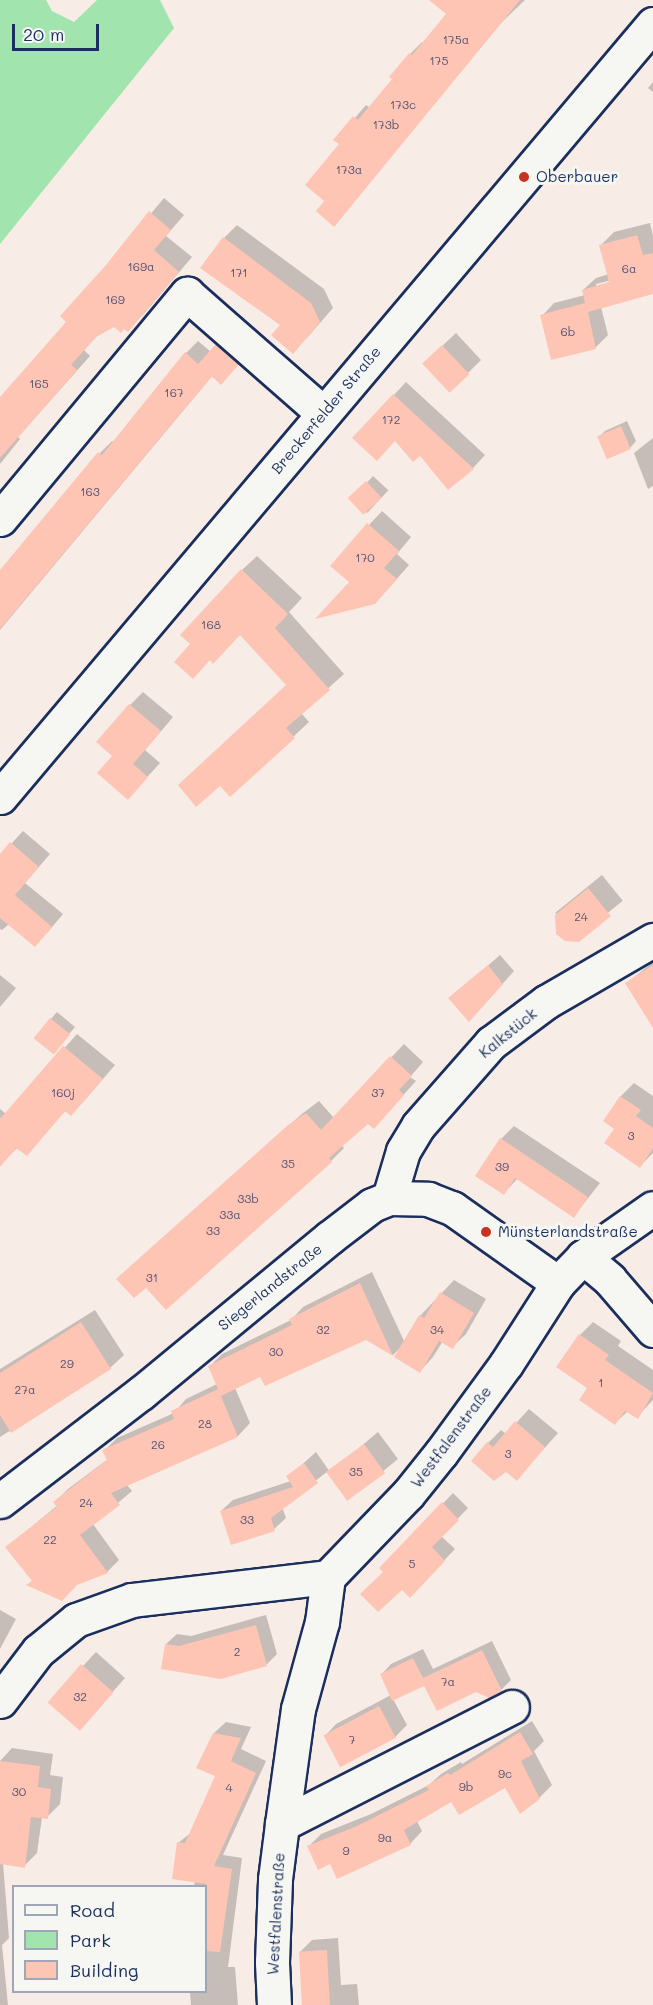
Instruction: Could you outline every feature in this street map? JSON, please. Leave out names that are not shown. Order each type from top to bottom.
[{"type":"street","name":"Breckerfelder Straße","points":[[0,797],[653,24]]},
{"type":"street","points":[[0,519],[187,294],[323,413]]},
{"type":"street","name":"Kalkstück","points":[[389,1198],[403,1151],[418,1126],[491,1043],[546,1002],[653,940]]},
{"type":"street","name":"Siegerlandstraße","points":[[0,1501],[141,1393],[329,1238],[372,1205],[389,1198],[428,1198],[452,1208],[558,1283]]},
{"type":"street","points":[[558,1283],[583,1257],[653,1208]]},
{"type":"street","points":[[583,1257],[609,1280],[653,1329]]},
{"type":"street","name":"Westfalenstraße","points":[[274,2005],[272,1962],[275,1891],[282,1824],[298,1709],[322,1622],[328,1577],[408,1494],[441,1453],[506,1364],[558,1283]]},
{"type":"street","points":[[0,1701],[38,1651],[76,1620],[132,1600],[328,1577]]},
{"type":"street","points":[[282,1824],[512,1707]]},
{"type":"green space","points":[[0,0],[46,0],[52,11],[74,22],[97,0],[160,0],[174,28],[0,244]]},
{"type":"building","points":[[429,0],[520,0],[334,227],[316,211],[324,201],[305,185],[339,144],[333,140],[353,116],[358,120],[392,79],[389,77],[409,53],[412,55],[446,14]]},
{"type":"building","points":[[149,211],[171,230],[154,250],[179,272],[128,332],[124,329],[121,333],[114,327],[96,337],[71,365],[77,370],[0,458],[0,397],[66,322],[60,316],[106,265]]},
{"type":"building","points":[[637,235],[643,255],[653,253],[653,294],[588,312],[596,349],[551,360],[540,315],[585,303],[582,290],[609,282],[599,245]]},
{"type":"building","points":[[223,237],[311,303],[320,322],[293,354],[271,335],[280,325],[200,268]]},
{"type":"building","points":[[216,344],[239,364],[221,385],[212,376],[0,629],[0,570],[98,452],[102,455],[185,352],[198,364]]},
{"type":"building","points":[[442,345],[469,374],[450,393],[422,363]]},
{"type":"building","points":[[393,394],[474,469],[448,490],[420,456],[413,462],[395,441],[377,461],[352,438]]},
{"type":"building","points":[[621,426],[631,449],[607,459],[597,436]]},
{"type":"building","points":[[366,481],[382,498],[363,515],[348,498]]},
{"type":"building","points":[[367,523],[399,551],[384,568],[397,579],[375,604],[315,619],[349,582],[330,566]]},
{"type":"building","points":[[241,569],[288,614],[275,628],[330,690],[286,728],[295,738],[230,797],[220,786],[196,807],[178,785],[286,685],[240,635],[213,664],[210,660],[193,679],[174,662],[190,644],[180,635]]},
{"type":"building","points":[[129,704],[161,731],[133,764],[148,777],[128,800],[97,773],[112,756],[96,742]]},
{"type":"building","points":[[10,842],[39,867],[15,895],[52,927],[35,947],[0,918],[0,854]]},
{"type":"building","points":[[588,888],[611,916],[579,942],[565,941],[556,934],[555,915]]},
{"type":"building","points":[[488,965],[503,984],[469,1022],[448,998]]},
{"type":"building","points":[[653,965],[653,1028],[625,983]]},
{"type":"building","points":[[50,1018],[70,1034],[54,1055],[34,1038]]},
{"type":"building","points":[[63,1046],[103,1079],[71,1116],[65,1111],[27,1156],[16,1148],[0,1167],[0,1119]]},
{"type":"building","points":[[390,1056],[412,1076],[399,1090],[404,1095],[374,1129],[368,1124],[329,1158],[332,1162],[166,1310],[146,1288],[134,1298],[116,1279],[288,1125],[306,1113],[321,1130]]},
{"type":"building","points":[[620,1096],[641,1110],[636,1116],[653,1128],[653,1148],[640,1168],[604,1143],[614,1129],[603,1121]]},
{"type":"building","points":[[500,1138],[588,1197],[574,1218],[515,1178],[504,1195],[475,1176]]},
{"type":"building","points":[[360,1283],[393,1356],[366,1340],[265,1386],[260,1377],[221,1396],[208,1366],[292,1325],[289,1319]]},
{"type":"building","points":[[440,1292],[474,1313],[453,1349],[439,1341],[420,1373],[394,1357],[419,1315],[424,1318]]},
{"type":"building","points":[[81,1322],[111,1369],[11,1433],[0,1415],[0,1373]]},
{"type":"building","points":[[579,1334],[609,1355],[605,1360],[653,1393],[638,1419],[625,1411],[615,1425],[579,1400],[587,1388],[556,1367]]},
{"type":"building","points":[[218,1389],[238,1437],[111,1493],[120,1505],[80,1535],[108,1573],[77,1585],[62,1601],[26,1585],[32,1581],[5,1547],[57,1507],[53,1502],[107,1460],[102,1450],[174,1419],[171,1411]]},
{"type":"building","points":[[515,1421],[545,1447],[517,1481],[506,1472],[494,1481],[471,1461],[487,1442],[493,1447]]},
{"type":"building","points":[[364,1444],[385,1473],[347,1501],[326,1472]]},
{"type":"building","points":[[304,1463],[318,1483],[271,1518],[275,1531],[231,1545],[220,1511],[293,1487],[286,1476]]},
{"type":"building","points":[[442,1502],[459,1520],[432,1547],[445,1561],[410,1598],[402,1590],[378,1612],[360,1594],[383,1572],[379,1568]]},
{"type":"building","points":[[256,1625],[267,1666],[221,1679],[161,1669],[165,1644],[179,1646]]},
{"type":"building","points":[[482,1650],[502,1691],[489,1698],[476,1692],[437,1711],[424,1686],[392,1701],[380,1674],[413,1658],[423,1678]]},
{"type":"building","points":[[81,1664],[113,1692],[80,1731],[48,1702]]},
{"type":"building","points":[[379,1706],[396,1738],[340,1767],[323,1736]]},
{"type":"building","points":[[520,1732],[533,1754],[521,1761],[540,1799],[520,1814],[505,1788],[459,1815],[451,1802],[404,1830],[411,1845],[337,1879],[330,1864],[318,1870],[307,1846],[357,1826],[429,1790],[426,1786],[448,1773],[450,1775]]},
{"type":"building","points":[[213,1733],[241,1738],[231,1761],[256,1773],[214,1866],[232,1869],[220,1952],[207,1951],[207,1885],[172,1879],[177,1842],[185,1843],[215,1776],[196,1768]]},
{"type":"building","points":[[0,1761],[40,1766],[38,1787],[51,1789],[48,1819],[31,1817],[25,1868],[0,1864]]},
{"type":"building","points":[[327,1950],[330,2005],[302,2005],[299,1951]]},
{"type":"place","name":"Oberbauer","points":[[524,177]]},
{"type":"place","name":"Münsterlandstraße","points":[[486,1232]]}]
